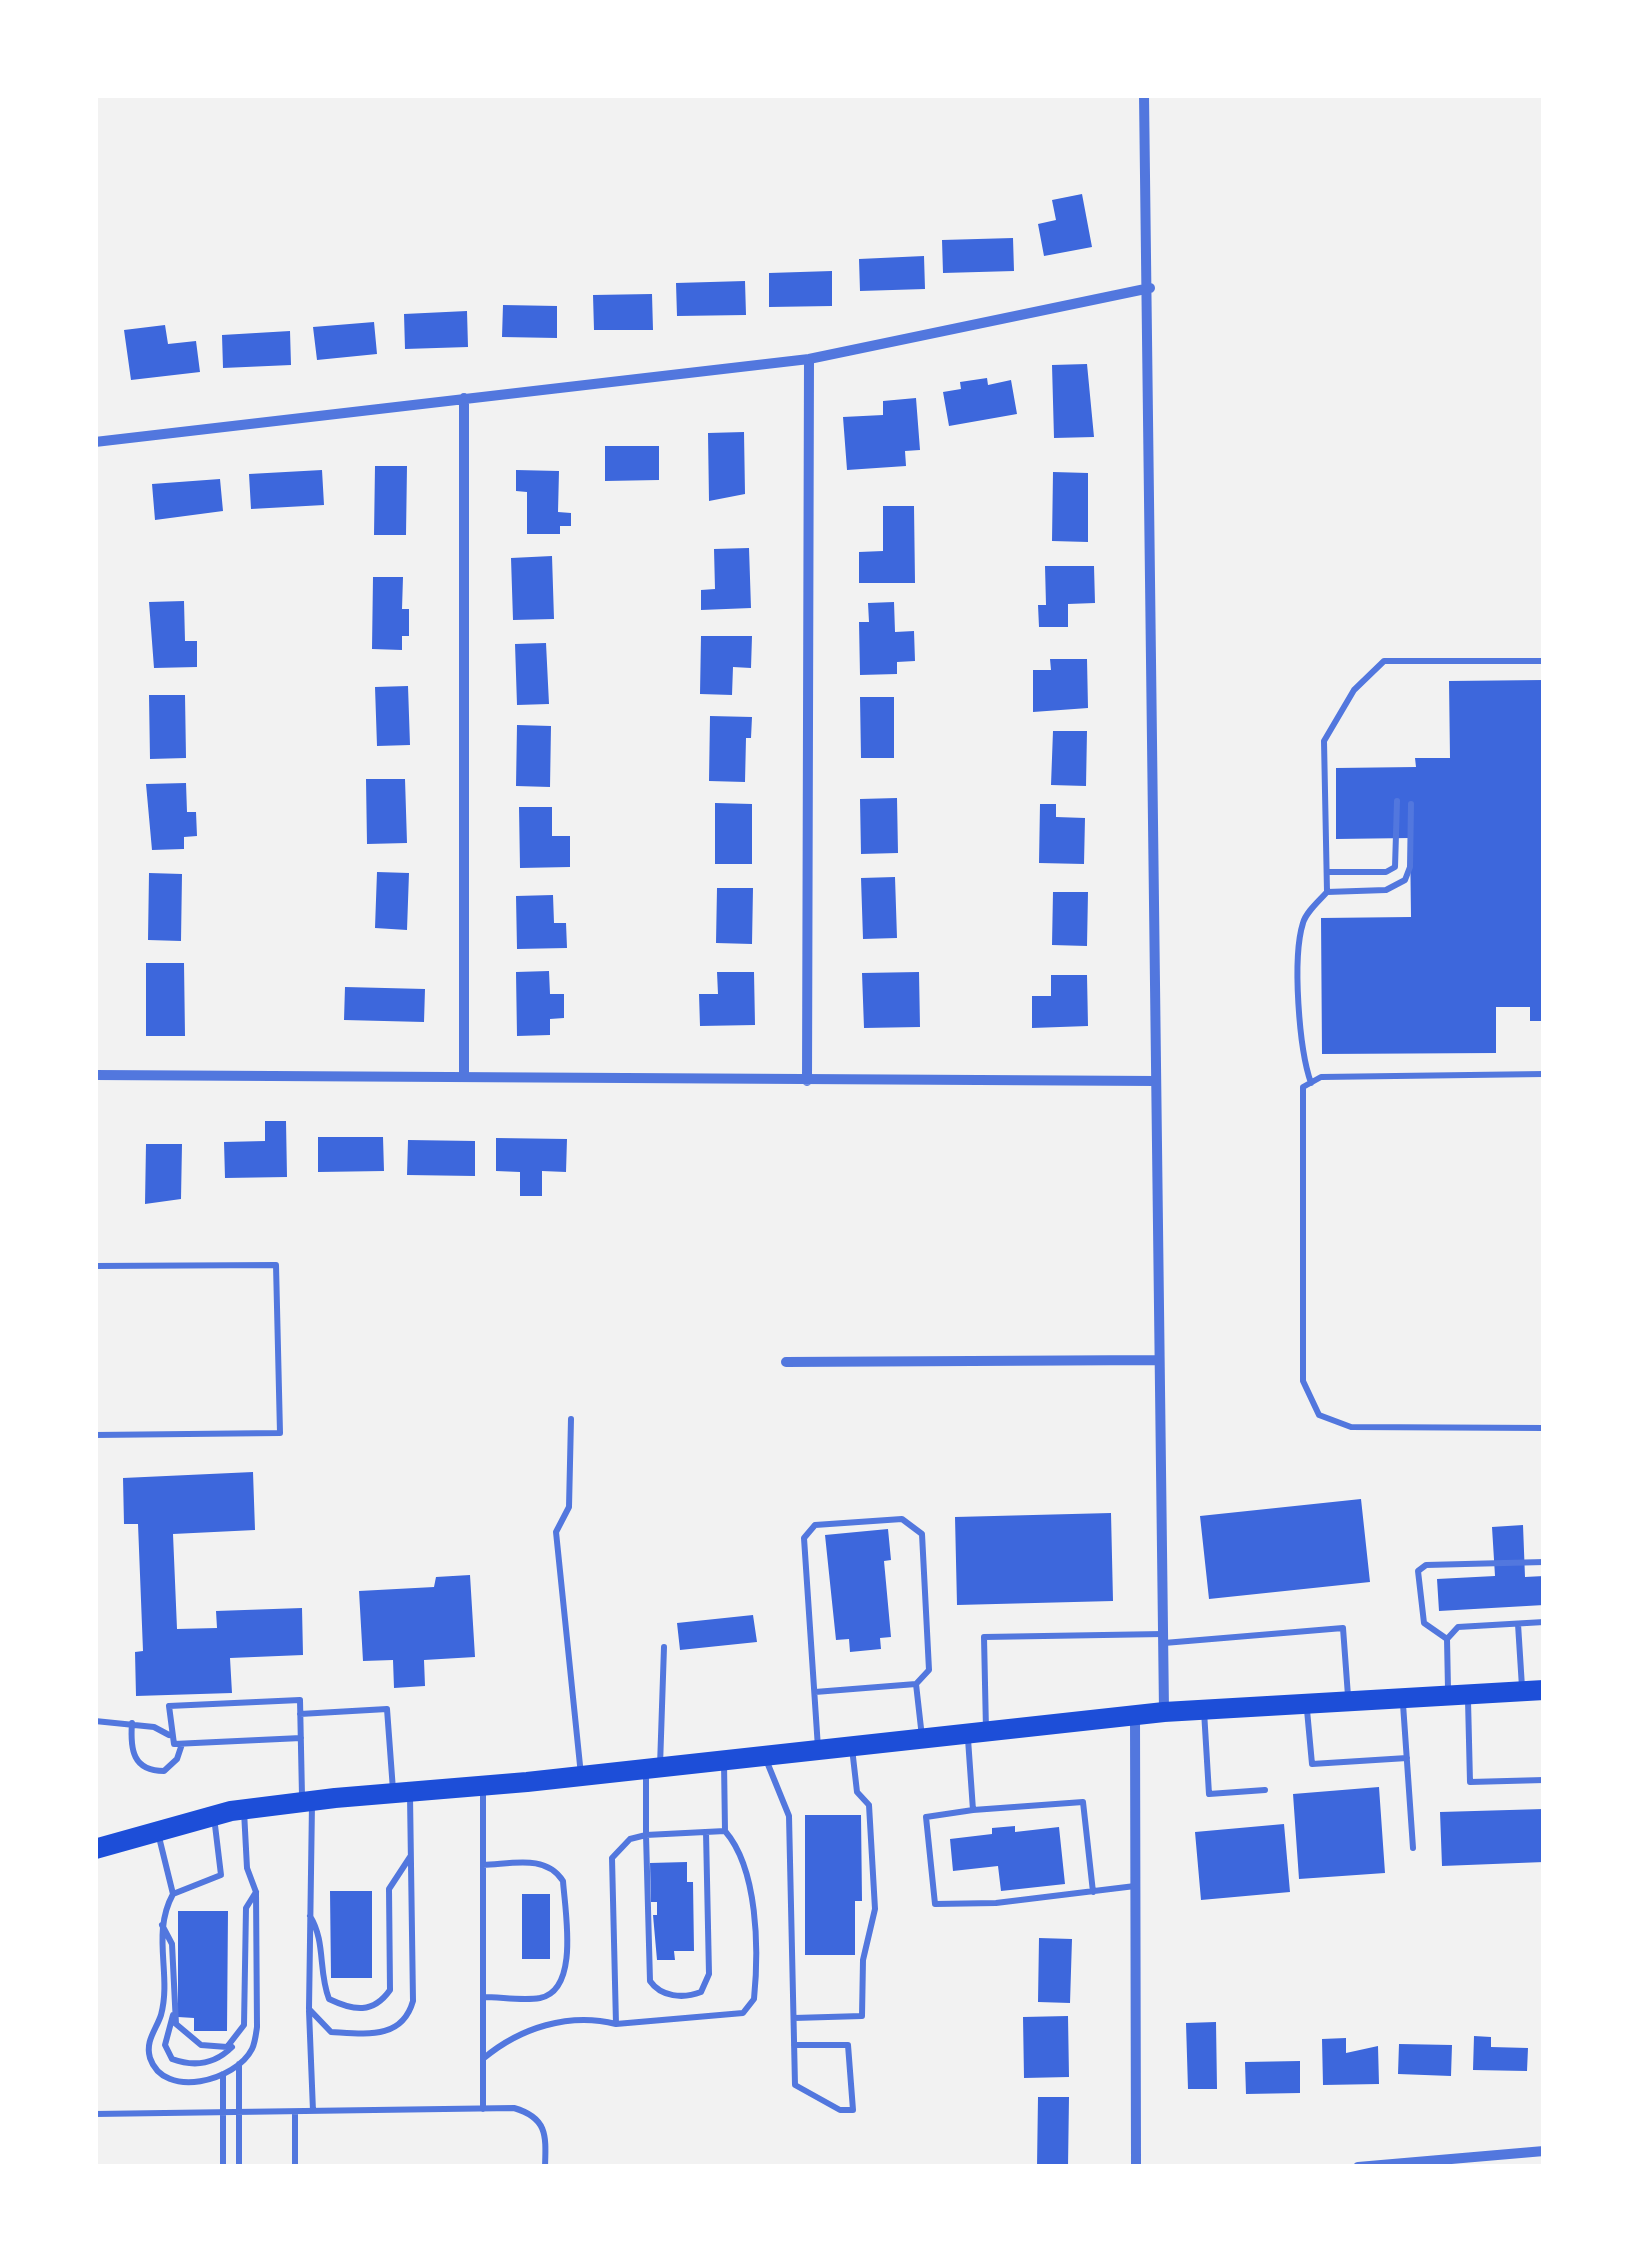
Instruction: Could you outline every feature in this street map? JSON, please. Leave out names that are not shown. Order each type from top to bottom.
[{"type":"main road","points":[[95,1850],[214,1816],[307,1802],[1164,1712],[1544,1690]]},
{"type":"street","points":[[1144,95],[1150,288],[1156,1360],[1164,1712]]},
{"type":"street","points":[[95,442],[808,360],[1150,288]]},
{"type":"street","points":[[807,1081],[808,360]]},
{"type":"street","points":[[464,398],[464,1076]]},
{"type":"street","points":[[95,1075],[1155,1081]]},
{"type":"street","points":[[786,1362],[1156,1360]]},
{"type":"street","points":[[1135,1716],[1136,2167]]},
{"type":"street","points":[[1358,2167],[1544,2151]]},
{"type":"lane","points":[[1311,1083],[1300,1054],[1300,938],[1304,918],[1327,892],[1324,741],[1364,680],[1384,662],[1544,661]]},
{"type":"lane","points":[[1326,872],[1386,872],[1395,867],[1397,802]]},
{"type":"lane","points":[[1327,892],[1386,890],[1405,880],[1410,867],[1411,804]]},
{"type":"lane","points":[[1544,1074],[1321,1076],[1303,1087],[1303,1381],[1319,1415],[1351,1427],[1544,1428]]},
{"type":"lane","points":[[95,1266],[276,1266],[280,1434],[95,1435]]},
{"type":"lane","points":[[571,1419],[569,1507],[556,1532],[581,1776]]},
{"type":"lane","points":[[815,1692],[916,1684],[929,1670],[922,1534],[902,1519],[815,1526],[804,1538],[818,1750]]},
{"type":"lane","points":[[1544,1562],[1426,1565],[1418,1572],[1424,1623],[1447,1639],[1470,1782],[1544,1780]]},
{"type":"lane","points":[[1447,1639],[1458,1628],[1544,1622]]},
{"type":"lane","points":[[1518,1624],[1522,1691]]},
{"type":"lane","points":[[973,1810],[984,1637],[1163,1639],[1343,1628],[1349,1701]]},
{"type":"lane","points":[[664,1647],[646,1835],[650,1981],[656,1990],[692,1996],[701,1992],[710,1974],[706,1832]]},
{"type":"lane","points":[[916,1684],[922,1738]]},
{"type":"lane","points":[[1402,1698],[1413,1848]]},
{"type":"lane","points":[[300,1738],[174,1744],[169,1706],[300,1700],[307,1802],[313,2112]]},
{"type":"lane","points":[[1306,1704],[1312,1764],[1407,1758]]},
{"type":"lane","points":[[300,1714],[387,1708],[411,1856],[413,2001],[408,2017],[396,2030],[331,2032],[309,2010]]},
{"type":"lane","points":[[1204,1710],[1209,1794],[1265,1790]]},
{"type":"lane","points":[[95,1721],[132,1723],[170,1736]]},
{"type":"lane","points":[[132,1723],[130,1747],[139,1764],[150,1771],[164,1772],[177,1759],[182,1744]]},
{"type":"lane","points":[[794,2018],[862,2016],[863,1960],[874,1909],[870,1805],[856,1792],[852,1746]]},
{"type":"lane","points":[[764,1756],[789,1816],[794,2018],[794,2045],[795,2085],[840,2110],[852,2110],[848,2046],[794,2045]]},
{"type":"lane","points":[[484,2058],[512,2034],[539,2026],[743,2013],[754,1999],[749,1871],[742,1850],[725,1831],[724,1761]]},
{"type":"lane","points":[[483,1786],[484,2109]]},
{"type":"lane","points":[[1092,1892],[1083,1802],[926,1817],[935,1904],[1092,1892],[1136,1886]]},
{"type":"lane","points":[[158,1832],[173,1894],[161,1924],[162,2012],[149,2038],[150,2057],[159,2072],[178,2083],[223,2074],[252,2048],[257,2027],[256,1892],[247,1868],[244,1810]]},
{"type":"lane","points":[[173,1894],[221,1874],[214,1816]]},
{"type":"lane","points":[[616,2024],[612,1858],[630,1839],[646,1835],[725,1831]]},
{"type":"lane","points":[[310,1915],[320,1932],[323,1984],[329,1999],[364,2010],[380,2004],[390,1990],[389,1889],[411,1856]]},
{"type":"lane","points":[[483,1865],[544,1863],[556,1869],[563,1881],[567,1968],[558,1987],[543,1998],[484,1997]]},
{"type":"lane","points":[[161,1924],[172,1944],[173,2014],[165,2045],[172,2059],[185,2064],[206,2063],[219,2058],[235,2042],[244,2025],[246,1908],[256,1892]]},
{"type":"lane","points":[[173,2014],[185,2034],[201,2045],[215,2050],[235,2042]]},
{"type":"lane","points":[[239,2063],[239,2167]]},
{"type":"lane","points":[[223,2074],[223,2167]]},
{"type":"lane","points":[[95,2114],[484,2109],[534,2114],[546,2129],[546,2167]]},
{"type":"lane","points":[[295,2112],[296,2167]]},
{"type":"building","points":[[1082,194],[1092,247],[1044,256],[1038,224],[1056,220],[1052,200]]},
{"type":"building","points":[[1013,238],[1014,271],[943,273],[942,240]]},
{"type":"building","points":[[924,256],[925,289],[860,291],[859,259]]},
{"type":"building","points":[[832,271],[832,306],[769,307],[769,273]]},
{"type":"building","points":[[745,281],[746,315],[677,316],[676,283]]},
{"type":"building","points":[[652,294],[653,330],[594,330],[593,295]]},
{"type":"building","points":[[503,305],[557,306],[557,338],[502,337]]},
{"type":"building","points":[[467,311],[468,347],[405,349],[404,314]]},
{"type":"building","points":[[374,322],[377,354],[317,360],[313,327]]},
{"type":"building","points":[[165,325],[168,344],[196,341],[200,372],[131,380],[124,330]]},
{"type":"building","points":[[290,331],[291,365],[223,368],[222,335]]},
{"type":"building","points":[[1087,364],[1094,437],[1054,438],[1052,365]]},
{"type":"building","points":[[987,378],[988,385],[1011,380],[1017,414],[949,426],[943,392],[961,389],[960,382]]},
{"type":"building","points":[[916,398],[920,450],[905,451],[906,466],[847,470],[843,417],[883,415],[883,401]]},
{"type":"building","points":[[744,432],[745,494],[709,501],[708,433]]},
{"type":"building","points":[[605,446],[659,446],[659,480],[605,481]]},
{"type":"building","points":[[375,466],[407,466],[406,535],[374,535]]},
{"type":"building","points":[[322,470],[324,505],[251,509],[249,474]]},
{"type":"building","points":[[516,470],[559,471],[558,512],[571,513],[571,526],[560,526],[560,534],[527,534],[527,492],[516,491]]},
{"type":"building","points":[[1053,472],[1088,473],[1088,542],[1052,541]]},
{"type":"building","points":[[220,479],[223,511],[155,520],[152,484]]},
{"type":"building","points":[[883,506],[914,506],[915,583],[859,583],[859,552],[883,551]]},
{"type":"building","points":[[749,548],[751,608],[701,610],[701,590],[715,589],[714,549]]},
{"type":"building","points":[[552,556],[554,619],[513,620],[511,558]]},
{"type":"building","points":[[1045,566],[1094,566],[1095,603],[1068,604],[1068,627],[1039,627],[1038,605],[1046,605]]},
{"type":"building","points":[[373,577],[403,577],[402,609],[409,609],[409,636],[402,636],[402,650],[372,649]]},
{"type":"building","points":[[184,601],[185,641],[197,641],[197,667],[154,668],[149,602]]},
{"type":"building","points":[[894,602],[895,632],[914,631],[915,661],[897,662],[897,674],[860,675],[859,622],[869,622],[868,603]]},
{"type":"building","points":[[701,636],[752,636],[751,668],[733,667],[732,695],[700,694]]},
{"type":"building","points":[[546,643],[549,704],[517,705],[515,644]]},
{"type":"building","points":[[1050,659],[1087,659],[1088,708],[1033,712],[1033,670],[1051,670]]},
{"type":"building","points":[[1544,680],[1544,1021],[1530,1021],[1530,1007],[1496,1007],[1496,1053],[1322,1054],[1321,918],[1411,917],[1410,838],[1336,839],[1336,768],[1416,767],[1415,758],[1450,758],[1449,681]]},
{"type":"building","points":[[408,686],[410,745],[377,746],[375,687]]},
{"type":"building","points":[[149,695],[185,695],[186,758],[150,759]]},
{"type":"building","points":[[860,697],[894,697],[894,758],[861,758]]},
{"type":"building","points":[[710,716],[752,717],[751,738],[746,738],[745,782],[709,781]]},
{"type":"building","points":[[517,725],[551,726],[550,787],[516,786]]},
{"type":"building","points":[[1053,731],[1087,731],[1086,786],[1051,785]]},
{"type":"building","points":[[366,779],[405,779],[407,843],[367,844]]},
{"type":"building","points":[[186,783],[187,812],[196,812],[197,836],[184,837],[184,849],[152,850],[146,784]]},
{"type":"building","points":[[897,798],[898,853],[861,854],[860,799]]},
{"type":"building","points":[[715,803],[752,804],[752,864],[715,864]]},
{"type":"building","points":[[1040,804],[1056,804],[1056,817],[1085,818],[1084,864],[1039,863]]},
{"type":"building","points":[[519,807],[552,807],[552,836],[570,836],[570,867],[520,868]]},
{"type":"building","points":[[377,872],[409,873],[407,930],[375,928]]},
{"type":"building","points":[[149,873],[182,874],[181,941],[148,940]]},
{"type":"building","points":[[895,877],[897,938],[863,939],[861,878]]},
{"type":"building","points":[[717,888],[753,888],[752,944],[716,943]]},
{"type":"building","points":[[1053,892],[1088,892],[1087,946],[1052,945]]},
{"type":"building","points":[[553,895],[554,923],[566,923],[567,948],[517,949],[516,896]]},
{"type":"building","points":[[146,963],[184,963],[185,1036],[146,1036]]},
{"type":"building","points":[[549,971],[550,994],[564,994],[564,1018],[550,1019],[550,1035],[517,1036],[516,972]]},
{"type":"building","points":[[717,972],[754,972],[755,1025],[700,1026],[699,994],[718,994]]},
{"type":"building","points":[[919,972],[920,1027],[864,1028],[862,973]]},
{"type":"building","points":[[1051,975],[1087,975],[1088,1026],[1032,1028],[1032,996],[1051,996]]},
{"type":"building","points":[[345,987],[425,989],[424,1022],[344,1020]]},
{"type":"building","points":[[265,1121],[286,1121],[287,1177],[225,1178],[224,1142],[265,1141]]},
{"type":"building","points":[[318,1137],[383,1137],[384,1171],[318,1172]]},
{"type":"building","points":[[496,1138],[567,1139],[566,1172],[542,1171],[542,1196],[520,1196],[520,1172],[496,1171]]},
{"type":"building","points":[[408,1140],[475,1141],[475,1176],[407,1175]]},
{"type":"building","points":[[146,1144],[182,1144],[181,1199],[145,1204]]},
{"type":"building","points":[[253,1472],[255,1530],[173,1534],[177,1629],[217,1628],[216,1611],[302,1608],[303,1655],[230,1658],[232,1693],[136,1696],[135,1652],[143,1651],[138,1524],[124,1524],[123,1478]]},
{"type":"building","points":[[1361,1499],[1370,1582],[1209,1599],[1200,1516]]},
{"type":"building","points":[[1111,1513],[1113,1601],[957,1605],[955,1517]]},
{"type":"building","points":[[1523,1525],[1525,1577],[1544,1576],[1544,1605],[1439,1611],[1437,1579],[1495,1576],[1492,1527]]},
{"type":"building","points":[[888,1529],[891,1560],[884,1561],[891,1637],[880,1638],[881,1649],[850,1652],[849,1639],[836,1640],[825,1535]]},
{"type":"building","points":[[470,1575],[475,1657],[424,1660],[425,1686],[394,1688],[393,1660],[363,1661],[359,1591],[434,1587],[436,1577]]},
{"type":"building","points":[[753,1615],[757,1642],[680,1650],[677,1623]]},
{"type":"building","points":[[1379,1787],[1385,1873],[1299,1879],[1293,1794]]},
{"type":"building","points":[[1544,1809],[1544,1862],[1442,1866],[1440,1812]]},
{"type":"building","points":[[805,1815],[861,1815],[862,1901],[855,1901],[855,1955],[805,1955]]},
{"type":"building","points":[[1284,1824],[1290,1892],[1201,1900],[1195,1832]]},
{"type":"building","points":[[1015,1826],[1015,1832],[1059,1827],[1065,1884],[1001,1891],[998,1866],[953,1871],[950,1839],[992,1834],[992,1828]]},
{"type":"building","points":[[687,1862],[687,1882],[693,1882],[694,1951],[674,1951],[675,1960],[657,1960],[653,1915],[657,1915],[657,1902],[651,1902],[650,1863]]},
{"type":"building","points":[[330,1891],[372,1891],[372,1978],[331,1978]]},
{"type":"building","points":[[522,1894],[550,1894],[550,1959],[522,1959]]},
{"type":"building","points":[[178,1911],[228,1911],[227,2031],[194,2031],[194,2018],[178,2017]]},
{"type":"building","points":[[1039,1938],[1072,1939],[1070,2003],[1038,2002]]},
{"type":"building","points":[[1068,2016],[1069,2077],[1024,2078],[1023,2017]]},
{"type":"building","points":[[1216,2022],[1217,2089],[1188,2089],[1186,2023]]},
{"type":"building","points":[[1474,2036],[1491,2037],[1491,2047],[1528,2048],[1527,2071],[1473,2070]]},
{"type":"building","points":[[1346,2038],[1346,2053],[1378,2046],[1379,2084],[1323,2085],[1322,2039]]},
{"type":"building","points":[[1399,2044],[1452,2045],[1451,2076],[1398,2074]]},
{"type":"building","points":[[1300,2061],[1300,2093],[1246,2094],[1245,2062]]},
{"type":"building","points":[[1038,2097],[1069,2097],[1068,2167],[1037,2167]]}]
